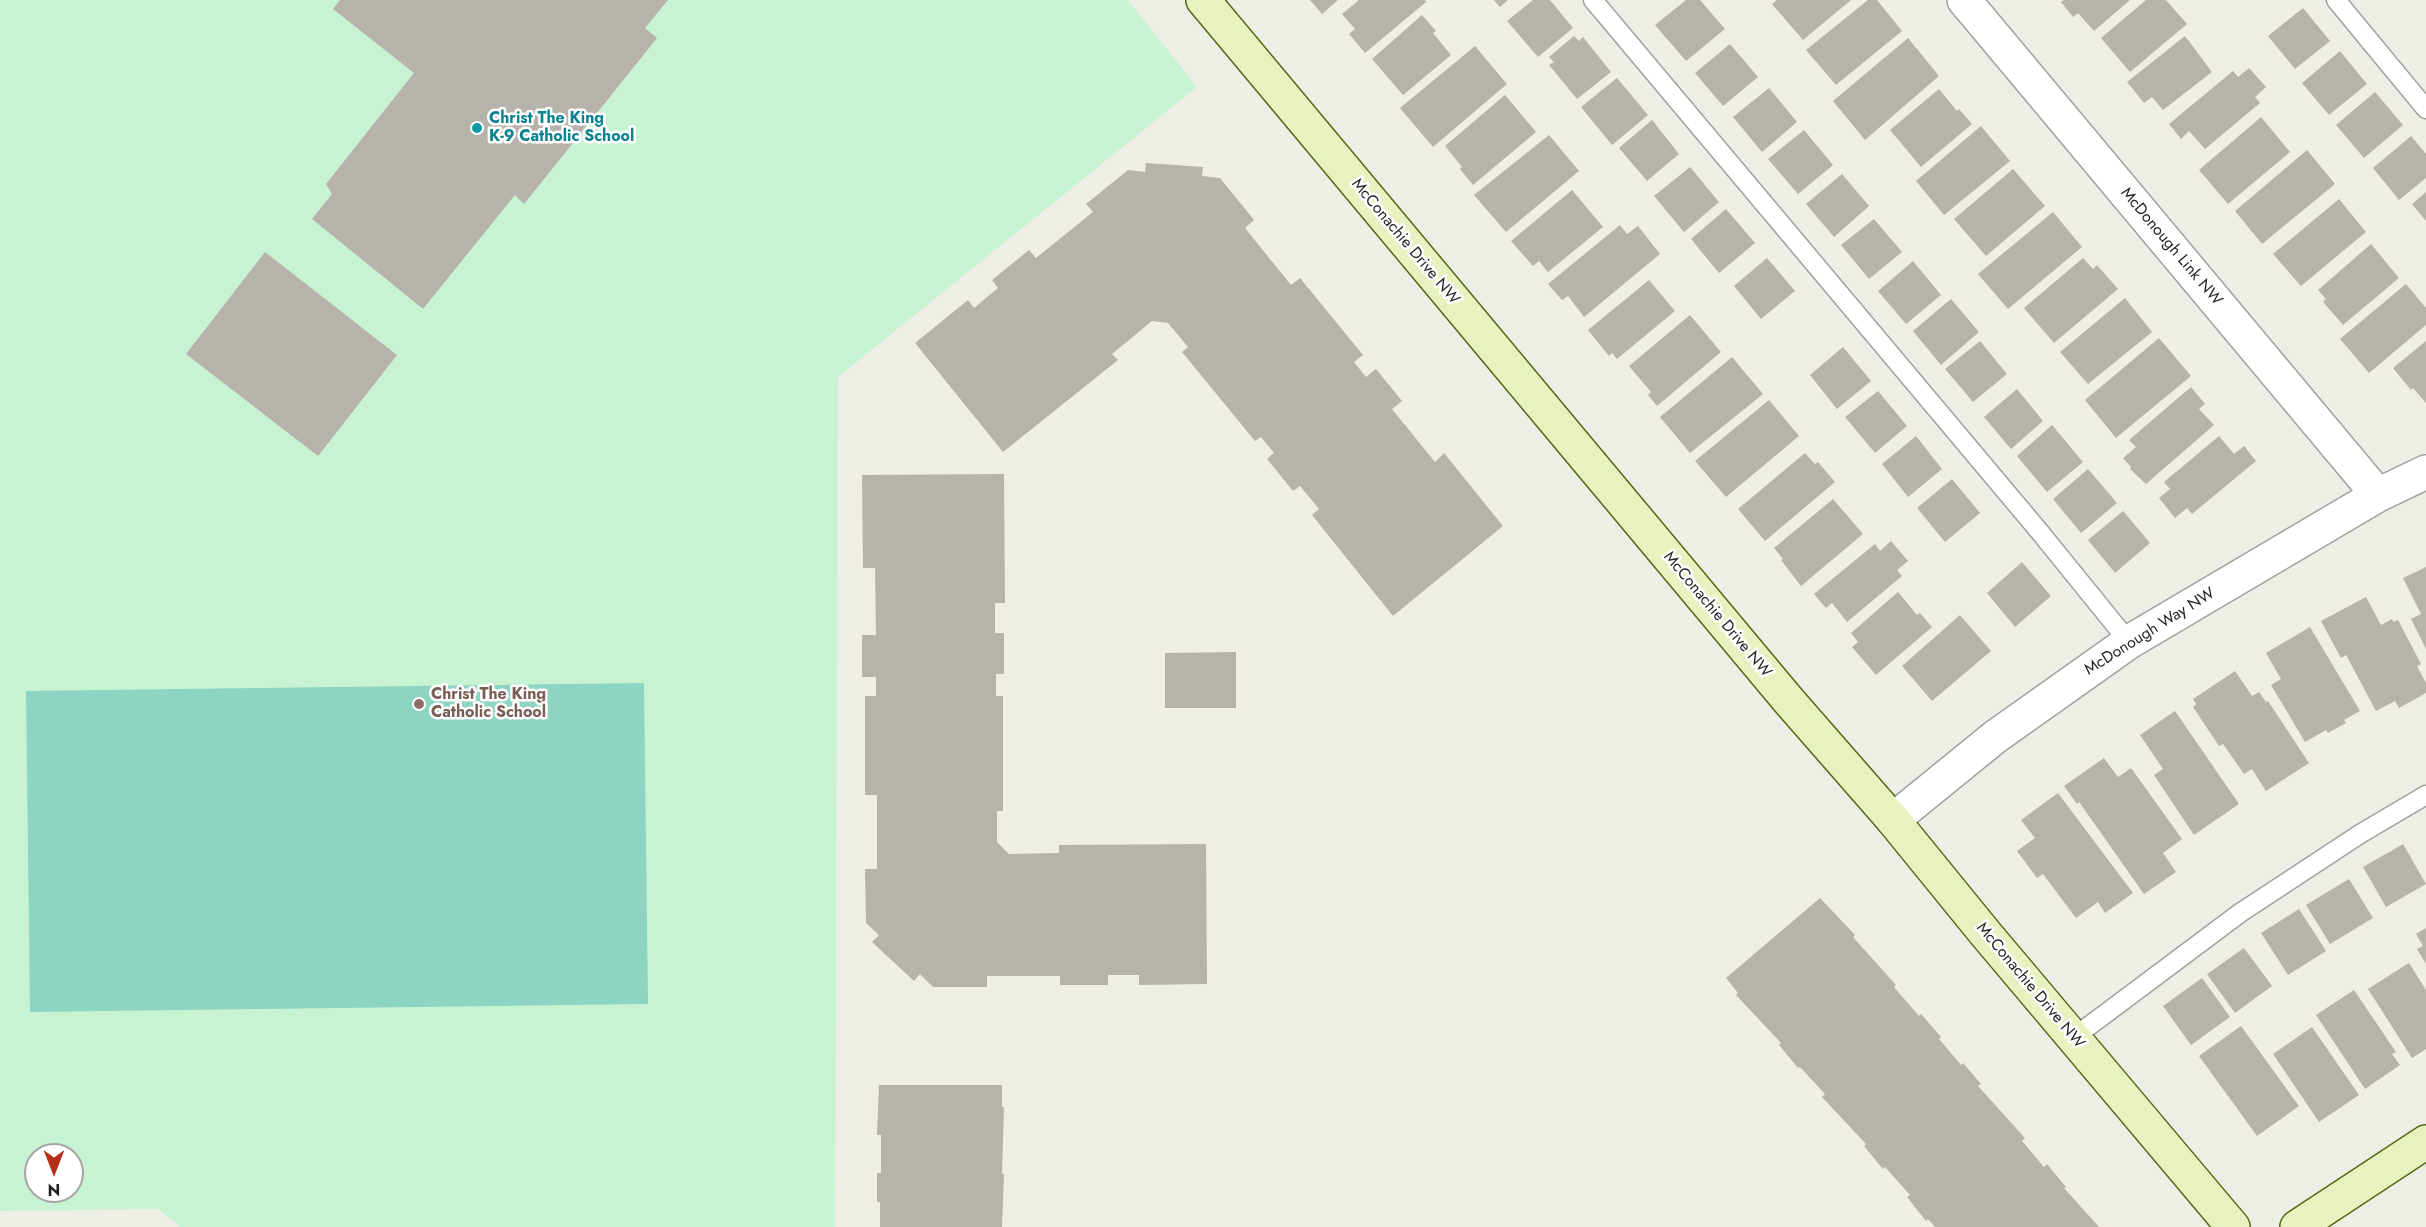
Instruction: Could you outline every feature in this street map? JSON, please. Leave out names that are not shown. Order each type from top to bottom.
[{"type":"street","name":"McConachie Drive NW","points":[[1203,0],[1789,701],[1893,820],[1984,933],[2233,1227]]},
{"type":"street","name":"McDonough Link NW","points":[[1964,0],[2378,495]]},
{"type":"street","name":"McDonough Way NW","points":[[1893,820],[1995,737],[2129,642],[2378,495],[2426,472]]},
{"type":"street","points":[[2296,1227],[2426,1142]]},
{"type":"lane","points":[[1593,0],[2039,531],[2129,642]]},
{"type":"lane","points":[[2336,0],[2426,109]]},
{"type":"lane","points":[[2073,1038],[2240,913],[2360,834],[2426,795]]},
{"type":"green space","name":"Christ The King Catholic School","points":[[0,0],[1128,0],[1197,87],[838,377],[835,1227],[180,1227],[158,1209],[0,1211]]},
{"type":"green space","points":[[644,683],[648,1004],[30,1012],[26,691]]},
{"type":"building","name":"Christ The King K-9 Catholic School","points":[[340,0],[668,0],[645,28],[657,38],[524,204],[515,195],[423,309],[312,219],[332,194],[326,184],[414,73],[333,9]]},
{"type":"building","points":[[1310,0],[1338,0],[1322,14]]},
{"type":"building","points":[[1359,0],[1425,0],[1426,2],[1365,53],[1349,34],[1355,29],[1342,14]]},
{"type":"building","points":[[1494,0],[1508,0],[1500,7]]},
{"type":"building","points":[[1533,0],[1550,0],[1573,28],[1538,57],[1507,21]]},
{"type":"building","points":[[1686,0],[1700,0],[1725,29],[1686,61],[1655,25]]},
{"type":"building","points":[[1777,0],[1851,0],[1803,40],[1772,4]]},
{"type":"building","points":[[1868,0],[1877,0],[1902,31],[1836,85],[1806,50]]},
{"type":"building","points":[[2064,0],[2130,0],[2094,31],[2078,13],[2073,17],[2061,2]]},
{"type":"building","points":[[2146,0],[2166,0],[2187,24],[2130,72],[2101,38]]},
{"type":"building","points":[[2303,8],[2330,41],[2295,69],[2268,36]]},
{"type":"building","points":[[1422,15],[1436,31],[1433,33],[1451,55],[1403,95],[1372,59]]},
{"type":"building","points":[[1574,36],[1579,41],[1583,37],[1611,72],[1577,99],[1549,65],[1554,62],[1549,57]]},
{"type":"building","points":[[2185,36],[2212,72],[2163,110],[2152,97],[2144,103],[2127,82]]},
{"type":"building","points":[[1908,38],[1939,76],[1865,140],[1833,101]]},
{"type":"building","points":[[1730,44],[1758,77],[1723,106],[1695,73]]},
{"type":"building","points":[[1475,46],[1507,84],[1433,147],[1400,108]]},
{"type":"building","points":[[2340,51],[2367,84],[2329,115],[2302,83]]},
{"type":"building","points":[[2249,68],[2266,87],[2255,97],[2260,103],[2205,149],[2189,131],[2181,139],[2169,124],[2233,71],[2238,77]]},
{"type":"building","points":[[1617,78],[1648,115],[1612,145],[1581,107]]},
{"type":"building","points":[[1769,88],[1797,122],[1762,152],[1733,117]]},
{"type":"building","points":[[1939,89],[1957,111],[1959,109],[1972,124],[1921,167],[1890,130]]},
{"type":"building","points":[[2375,92],[2403,125],[2364,158],[2336,125]]},
{"type":"building","points":[[1505,95],[1536,132],[1473,185],[1445,146]]},
{"type":"building","points":[[2261,117],[2290,152],[2228,204],[2199,170]]},
{"type":"building","points":[[1652,120],[1679,154],[1647,181],[1619,148]]},
{"type":"building","points":[[1981,126],[2010,161],[1944,215],[1916,181]]},
{"type":"building","points":[[1804,130],[1833,165],[1798,194],[1768,159]]},
{"type":"building","points":[[1549,135],[1579,171],[1506,232],[1474,195]]},
{"type":"building","points":[[2411,136],[2426,154],[2426,178],[2399,200],[2373,168]]},
{"type":"building","points":[[2307,150],[2335,184],[2262,244],[2235,211]]},
{"type":"building","points":[[1146,163],[1203,167],[1202,176],[1220,178],[1254,220],[1245,228],[1291,285],[1300,278],[1363,355],[1354,362],[1366,377],[1376,369],[1402,401],[1392,409],[1435,462],[1444,453],[1503,526],[1393,616],[1312,515],[1319,509],[1300,486],[1293,491],[1267,459],[1274,453],[1261,437],[1255,441],[1182,352],[1188,347],[1168,323],[1152,321],[1112,354],[1118,360],[1003,452],[915,343],[968,300],[974,308],[998,288],[992,280],[1029,250],[1036,258],[1093,212],[1086,204],[1128,170],[1145,172]]},
{"type":"building","points":[[1690,167],[1719,202],[1684,232],[1654,196]]},
{"type":"building","points":[[2013,169],[2045,206],[1986,256],[1954,219]]},
{"type":"building","points":[[1842,174],[1869,206],[1834,237],[1806,204]]},
{"type":"building","points":[[1572,190],[1603,227],[1548,272],[1539,261],[1533,266],[1511,241]]},
{"type":"building","points":[[2426,192],[2426,221],[2412,204]]},
{"type":"building","points":[[2339,199],[2366,232],[2301,286],[2273,254]]},
{"type":"building","points":[[1726,209],[1755,243],[1719,273],[1691,239]]},
{"type":"building","points":[[2053,212],[2082,247],[2008,309],[1978,274]]},
{"type":"building","points":[[1874,219],[1902,252],[1869,279],[1841,245]]},
{"type":"building","points":[[1620,225],[1627,234],[1638,226],[1660,254],[1584,317],[1568,296],[1562,300],[1548,284]]},
{"type":"building","points":[[2371,244],[2399,278],[2343,325],[2323,302],[2326,299],[2318,290]]},
{"type":"building","points":[[265,252],[397,355],[318,456],[186,354]]},
{"type":"building","points":[[1767,258],[1795,291],[1761,319],[1734,286]]},
{"type":"building","points":[[2083,258],[2093,269],[2097,265],[2118,289],[2054,343],[2024,308]]},
{"type":"building","points":[[1913,261],[1941,295],[1906,324],[1878,291]]},
{"type":"building","points":[[1649,280],[1675,311],[1617,359],[1612,353],[1609,356],[1588,330]]},
{"type":"building","points":[[2406,284],[2426,308],[2426,325],[2369,373],[2340,339]]},
{"type":"building","points":[[2125,298],[2152,332],[2088,384],[2060,352]]},
{"type":"building","points":[[1951,299],[1979,332],[1941,365],[1913,331]]},
{"type":"building","points":[[1690,315],[1721,352],[1657,406],[1648,395],[1651,392],[1629,366]]},
{"type":"building","points":[[2159,338],[2191,376],[2116,438],[2085,400]]},
{"type":"building","points":[[1980,341],[2007,374],[1973,402],[1945,369]]},
{"type":"building","points":[[2426,341],[2426,403],[2413,388],[2411,390],[2393,368]]},
{"type":"building","points":[[1843,347],[1871,381],[1837,409],[1810,375]]},
{"type":"building","points":[[1732,357],[1763,394],[1690,453],[1660,417]]},
{"type":"building","points":[[2191,387],[2205,404],[2199,409],[2214,425],[2146,484],[2130,469],[2131,467],[2123,458],[2136,447],[2129,440]]},
{"type":"building","points":[[2017,389],[2043,421],[2011,449],[1984,417]]},
{"type":"building","points":[[1878,391],[1907,426],[1875,453],[1845,417]]},
{"type":"building","points":[[1769,400],[1799,436],[1726,497],[1695,461]]},
{"type":"building","points":[[2052,425],[2083,462],[2047,492],[2017,456]]},
{"type":"building","points":[[1916,436],[1942,469],[1908,497],[1882,464]]},
{"type":"building","points":[[2219,436],[2234,454],[2244,446],[2256,461],[2192,514],[2187,508],[2175,518],[2159,498],[2170,489],[2164,482]]},
{"type":"building","points":[[1805,453],[1815,464],[1818,462],[1835,482],[1765,541],[1738,509]]},
{"type":"building","points":[[2088,469],[2117,503],[2081,533],[2053,499]]},
{"type":"building","points":[[1004,474],[1005,603],[995,603],[995,633],[1004,633],[1004,674],[996,674],[996,696],[1003,696],[1003,811],[997,811],[997,842],[1009,854],[1059,853],[1059,845],[1206,844],[1207,984],[1139,985],[1139,975],[1108,975],[1108,985],[1060,985],[1060,976],[987,976],[987,987],[933,987],[920,974],[914,981],[872,942],[879,935],[866,923],[865,869],[877,869],[877,795],[865,795],[865,696],[876,696],[876,677],[862,677],[862,635],[876,635],[875,568],[863,568],[862,475]]},
{"type":"building","points":[[1952,479],[1980,513],[1945,542],[1917,508]]},
{"type":"building","points":[[1833,499],[1863,534],[1801,586],[1774,548]]},
{"type":"building","points":[[2123,511],[2150,543],[2115,573],[2088,540]]},
{"type":"building","points":[[1891,541],[1908,561],[1897,570],[1902,576],[1847,622],[1832,603],[1826,608],[1814,594],[1875,544],[1880,551]]},
{"type":"building","points":[[2022,562],[2051,596],[2015,627],[1987,593]]},
{"type":"building","points":[[2426,567],[2426,649],[2411,619],[2421,614],[2403,578]]},
{"type":"building","points":[[1898,592],[1917,615],[1920,613],[1932,627],[1876,675],[1852,647],[1858,642],[1851,633]]},
{"type":"building","points":[[2366,597],[2381,625],[2392,619],[2393,622],[2398,620],[2421,664],[2417,666],[2426,683],[2426,693],[2399,708],[2395,701],[2376,711],[2346,655],[2341,658],[2321,621]]},
{"type":"building","points":[[1960,615],[1991,651],[1932,701],[1902,666]]},
{"type":"building","points":[[2310,627],[2360,711],[2344,720],[2346,723],[2328,733],[2326,730],[2305,742],[2271,685],[2281,679],[2266,653]]},
{"type":"building","points":[[1236,652],[1236,708],[1165,708],[1165,653]]},
{"type":"building","points":[[2235,671],[2252,696],[2259,692],[2266,702],[2268,701],[2309,763],[2266,791],[2252,769],[2244,774],[2223,744],[2219,746],[2193,707],[2196,704],[2193,699]]},
{"type":"building","points":[[2175,711],[2239,804],[2194,835],[2154,775],[2163,769],[2140,735]]},
{"type":"building","points":[[2104,758],[2118,777],[2131,768],[2182,839],[2163,853],[2176,872],[2144,894],[2079,802],[2077,804],[2064,786]]},
{"type":"building","points":[[2058,793],[2133,893],[2105,913],[2098,902],[2076,918],[2043,874],[2037,878],[2017,851],[2035,838],[2021,820]]},
{"type":"building","points":[[2403,844],[2426,884],[2386,907],[2363,867]]},
{"type":"building","points":[[2349,879],[2373,918],[2330,944],[2306,905]]},
{"type":"building","points":[[1820,898],[1855,935],[1853,937],[1896,985],[1894,987],[1919,1016],[1921,1014],[1941,1037],[1939,1039],[1961,1065],[1963,1063],[1981,1084],[1978,1086],[2025,1138],[2022,1141],[2044,1167],[2047,1164],[2066,1187],[2064,1188],[2099,1227],[1935,1227],[1928,1219],[1926,1221],[1907,1197],[1910,1195],[1885,1167],[1883,1169],[1864,1146],[1866,1144],[1822,1097],[1825,1094],[1800,1067],[1798,1068],[1779,1045],[1781,1043],[1736,995],[1738,993],[1726,978]]},
{"type":"building","points":[[2299,909],[2326,951],[2288,975],[2261,933]]},
{"type":"building","points":[[2426,928],[2426,964],[2417,949],[2423,946],[2416,934]]},
{"type":"building","points":[[2244,948],[2272,986],[2235,1013],[2207,974]]},
{"type":"building","points":[[2409,963],[2426,990],[2426,1049],[2412,1058],[2368,989]]},
{"type":"building","points":[[2202,978],[2230,1017],[2191,1045],[2163,1006]]},
{"type":"building","points":[[2354,990],[2396,1052],[2392,1054],[2400,1065],[2365,1089],[2316,1015]]},
{"type":"building","points":[[2241,1026],[2299,1106],[2257,1136],[2199,1056]]},
{"type":"building","points":[[2312,1027],[2359,1095],[2319,1122],[2273,1054]]},
{"type":"building","points":[[879,1085],[1002,1085],[1002,1107],[1004,1107],[1002,1174],[1004,1174],[1002,1227],[880,1227],[880,1202],[877,1202],[877,1173],[881,1173],[881,1135],[877,1135]]},
{"type":"place","name":"Christ The King K-9 Catholic School","points":[[477,128]]},
{"type":"place","name":"Christ The King Catholic School","points":[[419,704]]}]
